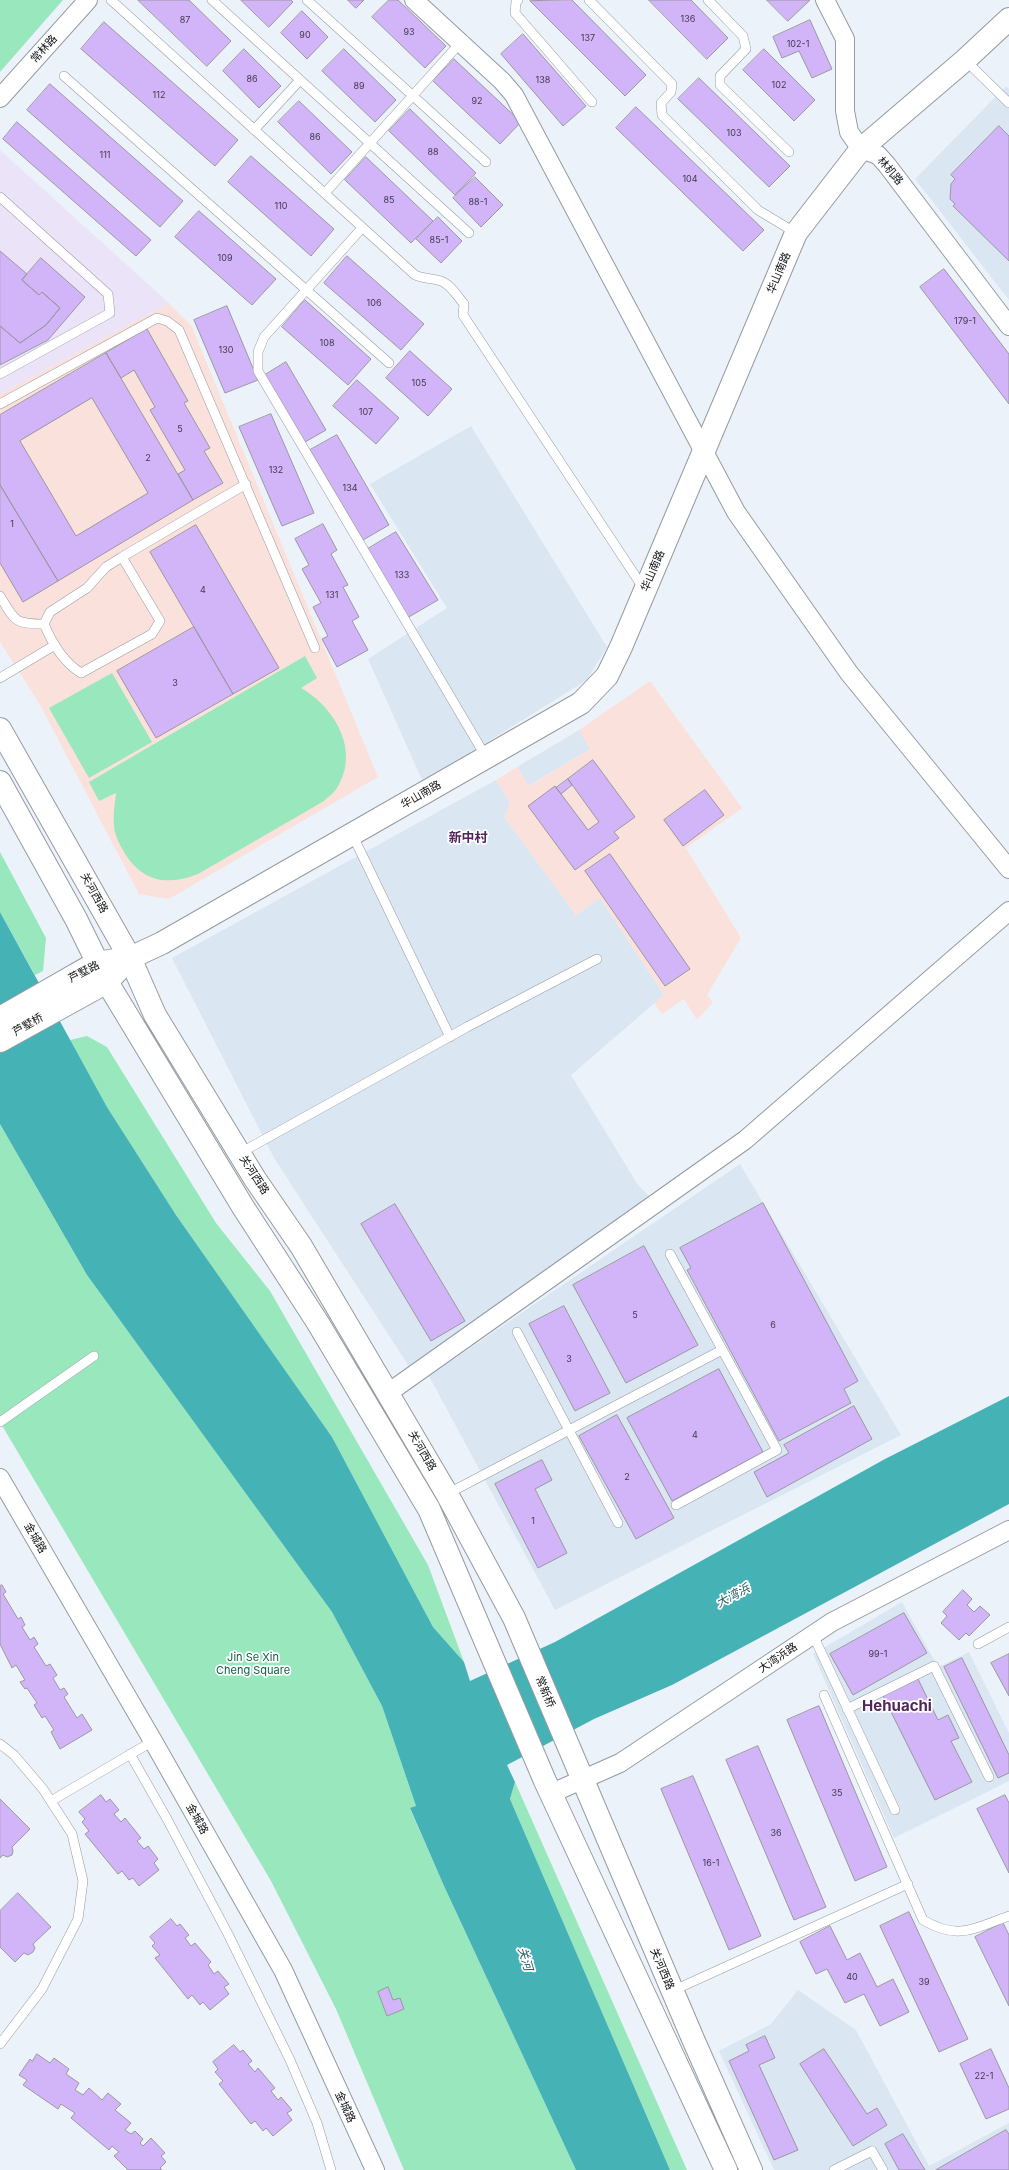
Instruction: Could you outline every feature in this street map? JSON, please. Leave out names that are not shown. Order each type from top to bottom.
[{"type":"main road","name":"华山南路","points":[[130,958],[162,943],[581,703],[607,676],[645,591],[796,233],[861,149],[965,60],[1009,19]]},
{"type":"main road","name":"关河西路","points":[[0,728],[130,958],[155,1015],[240,1153],[301,1246],[447,1494],[514,1618]]},
{"type":"main road","points":[[0,782],[76,919],[96,963],[107,982],[243,1207],[318,1323],[429,1509],[548,1787],[726,2170]]},
{"type":"main road","name":"芦墅路","points":[[52,1000],[96,963],[130,958]]},
{"type":"main road","name":"芦墅路","points":[[52,1000],[107,982],[130,958]]},
{"type":"main road","name":"芦墅桥","points":[[0,1018],[52,1000]]},
{"type":"main road","name":"芦墅桥","points":[[0,1041],[52,1000]]},
{"type":"main road","name":"常新桥","points":[[514,1618],[578,1773]]},
{"type":"main road","name":"关河西路","points":[[578,1773],[751,2170]]},
{"type":"street","name":"常林路","points":[[0,98],[88,0]]},
{"type":"street","points":[[414,0],[461,42],[502,81],[514,95],[736,512],[849,673],[1009,869]]},
{"type":"street","points":[[825,0],[845,39],[845,111],[849,132],[861,149]]},
{"type":"street","name":"林机路","points":[[861,149],[878,155],[887,165],[1009,326]]},
{"type":"street","points":[[388,1393],[746,1140],[1009,911]]},
{"type":"street","name":"金城路","points":[[0,1478],[153,1741],[283,1970],[374,2170]]},
{"type":"street","name":"大湾浜路","points":[[548,1787],[578,1773],[620,1763],[832,1622],[1009,1530]]},
{"type":"lane","points":[[111,0],[362,228],[416,275],[442,281],[451,288],[464,304],[463,315],[645,591]]},
{"type":"lane","points":[[212,0],[469,233]]},
{"type":"lane","points":[[307,0],[486,162]]},
{"type":"lane","points":[[518,0],[516,2],[515,12],[592,102]]},
{"type":"lane","points":[[589,0],[672,84],[672,92],[661,103],[662,115],[758,210],[796,233]]},
{"type":"lane","points":[[708,0],[743,36],[746,49],[720,76],[720,85],[789,152]]},
{"type":"lane","points":[[325,193],[369,142],[461,42]]},
{"type":"lane","points":[[965,60],[1009,103]]},
{"type":"lane","points":[[64,76],[389,363]]},
{"type":"lane","points":[[254,130],[300,80]]},
{"type":"lane","points":[[0,197],[108,294],[110,313],[0,374]]},
{"type":"lane","points":[[362,228],[264,337],[258,352],[258,371],[486,758]]},
{"type":"lane","points":[[0,404],[157,318],[167,321],[179,330],[315,648]]},
{"type":"lane","points":[[44,624],[50,612],[87,588],[106,567],[246,484]]},
{"type":"lane","points":[[44,624],[55,645],[69,666],[81,673],[152,634],[160,621],[122,557]]},
{"type":"lane","points":[[0,596],[14,619],[25,624],[44,624]]},
{"type":"lane","points":[[0,678],[55,645]]},
{"type":"lane","points":[[352,834],[450,1037]]},
{"type":"lane","points":[[240,1153],[450,1037],[597,959]]},
{"type":"lane","points":[[670,1254],[777,1450],[676,1505]]},
{"type":"lane","points":[[517,1332],[618,1523]]},
{"type":"lane","points":[[447,1494],[722,1350]]},
{"type":"lane","points":[[0,1422],[94,1356]]},
{"type":"lane","points":[[978,1644],[1009,1627]]},
{"type":"lane","points":[[813,1635],[895,1810]]},
{"type":"lane","points":[[847,1709],[934,1666],[989,1777]]},
{"type":"lane","points":[[824,1695],[923,1920],[939,1930],[961,1933],[1009,1916]]},
{"type":"lane","points":[[51,1801],[153,1741]]},
{"type":"lane","points":[[0,1744],[14,1755],[51,1801],[72,1834],[83,1881],[78,1919],[42,1989],[0,2044]]},
{"type":"lane","points":[[130,1754],[167,1819],[228,1934],[290,2060],[318,2123],[331,2170]]},
{"type":"lane","points":[[672,1991],[908,1884]]},
{"type":"lane","points":[[834,2170],[872,2151],[883,2170]]},
{"type":"shaded area","points":[[1006,86],[1009,89],[1009,300],[915,179]]},
{"type":"shaded area","points":[[0,150],[169,303],[0,394]]},
{"type":"shaded area","points":[[169,303],[191,325],[378,777],[169,899],[139,894],[39,703],[0,642],[0,394]]},
{"type":"shaded area","points":[[471,426],[607,647],[587,680],[423,782],[368,659],[447,608],[370,484]]},
{"type":"shaded area","points":[[650,681],[742,808],[686,848],[741,938],[707,995],[713,1002],[697,1020],[684,999],[662,1014],[654,1003],[664,995],[600,898],[576,915],[504,817],[510,803],[496,780],[517,767],[529,786],[590,749],[579,730]]},
{"type":"shaded area","points":[[579,730],[590,749],[528,786],[517,767]]},
{"type":"shaded area","points":[[496,780],[510,803],[504,817],[576,915],[600,898],[664,995],[571,1075],[638,1185],[651,1198],[410,1368],[274,1158],[172,958]]},
{"type":"shaded area","points":[[740,1164],[901,1435],[555,1610],[429,1376]]},
{"type":"shaded area","points":[[902,1602],[938,1667],[969,1652],[1009,1733],[1009,1781],[894,1838],[813,1654]]},
{"type":"shaded area","points":[[798,1990],[856,2030],[929,2166],[1009,2123],[1009,2170],[774,2170],[719,2051],[771,2024]]},
{"type":"green space","points":[[0,0],[63,0],[0,72]]},
{"type":"green space","points":[[305,656],[317,678],[301,688],[324,706],[340,731],[345,745],[346,759],[344,774],[336,790],[324,801],[198,874],[187,878],[166,880],[156,879],[139,870],[124,852],[116,835],[114,828],[114,816],[116,793],[99,801],[89,782]]},
{"type":"green space","points":[[112,673],[152,742],[89,778],[49,708]]},
{"type":"green space","points":[[0,852],[46,938],[43,971],[35,975],[0,912]]},
{"type":"green space","points":[[87,1036],[107,1047],[216,1223],[270,1291],[428,1565],[464,1662],[433,1627],[332,1437],[176,1215],[107,1107],[70,1040]]},
{"type":"green space","name":"Jin Se Xin Cheng Square","points":[[0,1124],[87,1275],[332,1612],[382,1706],[416,1806],[410,1809],[444,1886],[576,2170],[404,2170],[336,2009],[271,1881],[0,1422]]},
{"type":"green space","points":[[515,1782],[687,2170],[670,2170],[510,1799]]},
{"type":"water","points":[[0,912],[107,1107],[176,1215],[332,1437],[433,1627],[464,1662],[470,1681],[555,1642],[885,1459],[1009,1396],[1009,1504],[672,1685],[594,1719],[507,1765],[515,1782],[510,1799],[670,2170],[576,2170],[444,1886],[410,1808],[416,1806],[382,1706],[332,1612],[87,1275],[0,1124]]},
{"type":"building","points":[[138,0],[189,0],[231,41],[207,66]]},
{"type":"building","points":[[241,0],[291,0],[293,2],[269,27]]},
{"type":"building","points":[[348,0],[364,0],[356,8]]},
{"type":"building","points":[[389,0],[398,0],[446,46],[425,68],[372,17]]},
{"type":"building","points":[[572,0],[646,75],[625,96],[530,1]]},
{"type":"building","points":[[649,0],[691,0],[728,38],[707,59]]},
{"type":"building","points":[[767,0],[810,0],[788,21]]},
{"type":"building","points":[[302,11],[328,37],[307,59],[281,33]]},
{"type":"building","points":[[810,20],[832,69],[812,78],[799,51],[782,58],[773,37]]},
{"type":"building","points":[[104,22],[238,140],[215,166],[81,49]]},
{"type":"building","points":[[523,34],[586,106],[563,126],[501,54]]},
{"type":"building","points":[[244,49],[281,86],[259,108],[223,71]]},
{"type":"building","points":[[344,49],[396,100],[375,122],[322,71]]},
{"type":"building","points":[[764,49],[815,100],[794,121],[743,70]]},
{"type":"building","points":[[454,59],[521,122],[500,144],[433,81]]},
{"type":"building","points":[[699,78],[790,166],[769,187],[678,99]]},
{"type":"building","points":[[50,84],[183,201],[160,227],[27,110]]},
{"type":"building","points":[[299,101],[352,152],[331,174],[278,122]]},
{"type":"building","points":[[636,107],[764,230],[743,251],[616,128]]},
{"type":"building","points":[[410,109],[476,173],[455,195],[389,131]]},
{"type":"building","points":[[17,122],[151,240],[136,256],[3,139]]},
{"type":"building","points":[[999,126],[1009,136],[1009,261],[953,206],[955,204],[950,199],[951,184],[955,179],[951,175]]},
{"type":"building","points":[[251,156],[334,229],[311,256],[228,182]]},
{"type":"building","points":[[366,157],[433,221],[411,243],[345,180]]},
{"type":"building","points":[[475,177],[503,205],[481,227],[453,198]]},
{"type":"building","points":[[199,211],[276,279],[252,305],[175,237]]},
{"type":"building","points":[[438,217],[462,241],[441,263],[416,239]]},
{"type":"building","points":[[0,251],[27,274],[22,280],[39,295],[42,292],[60,308],[46,325],[20,343],[0,326]]},
{"type":"building","points":[[347,256],[424,324],[401,350],[324,283]]},
{"type":"building","points":[[41,258],[85,297],[48,340],[0,365],[0,326],[20,343],[46,325],[60,308],[42,292],[39,295],[22,280]]},
{"type":"building","points":[[944,269],[1009,354],[1009,404],[920,287]]},
{"type":"building","points":[[305,300],[371,359],[348,385],[282,327]]},
{"type":"building","points":[[227,306],[258,380],[225,393],[194,320]]},
{"type":"building","points":[[147,329],[188,401],[184,403],[210,448],[204,451],[223,483],[193,500],[178,474],[185,470],[150,410],[155,407],[134,370],[121,378],[106,353]]},
{"type":"building","points":[[410,351],[452,389],[428,416],[386,378]]},
{"type":"building","points":[[106,353],[193,500],[58,581],[0,485],[0,415]],"holes":[[[92,398],[148,493],[76,536],[20,441]]]},
{"type":"building","points":[[286,362],[326,430],[305,442],[265,375]]},
{"type":"building","points":[[357,380],[399,418],[376,444],[333,406]]},
{"type":"building","points":[[271,414],[314,513],[282,526],[239,427]]},
{"type":"building","points":[[337,435],[389,525],[363,540],[310,450]]},
{"type":"building","points":[[0,485],[58,581],[23,602],[0,563]]},
{"type":"building","points":[[323,524],[337,550],[331,554],[348,585],[343,587],[359,617],[352,621],[368,650],[337,667],[322,639],[328,636],[313,607],[321,603],[302,569],[309,565],[295,539]]},
{"type":"building","points":[[196,525],[279,668],[233,694],[150,552]]},
{"type":"building","points":[[396,532],[438,600],[407,618],[366,550]]},
{"type":"building","points":[[194,627],[233,694],[156,738],[117,671]]},
{"type":"building","points":[[593,760],[635,817],[614,832],[619,838],[575,870],[528,806],[555,786],[588,830],[599,822],[568,779]]},
{"type":"building","points":[[568,779],[572,785],[561,794],[556,788]]},
{"type":"building","points":[[705,790],[724,815],[683,846],[664,820]]},
{"type":"building","points":[[610,854],[690,969],[665,986],[585,871]]},
{"type":"building","points":[[763,1203],[858,1381],[844,1389],[851,1403],[779,1441],[687,1270],[691,1268],[680,1248]]},
{"type":"building","points":[[395,1204],[465,1321],[431,1341],[361,1224]]},
{"type":"building","points":[[644,1246],[698,1345],[626,1383],[573,1285]]},
{"type":"building","points":[[564,1306],[610,1393],[575,1411],[529,1324]]},
{"type":"building","points":[[719,1369],[763,1452],[672,1501],[627,1418]]},
{"type":"building","points":[[854,1406],[872,1439],[767,1497],[754,1472],[789,1453],[784,1445]]},
{"type":"building","points":[[617,1415],[674,1518],[636,1539],[579,1436]]},
{"type":"building","points":[[542,1460],[552,1480],[535,1489],[567,1553],[538,1568],[495,1484]]},
{"type":"building","points":[[2,1585],[6,1592],[3,1594],[18,1619],[21,1617],[25,1625],[22,1627],[30,1640],[34,1637],[38,1644],[34,1647],[46,1666],[50,1664],[57,1675],[53,1678],[60,1690],[64,1688],[68,1694],[64,1697],[77,1718],[82,1714],[92,1730],[60,1749],[51,1732],[54,1730],[45,1716],[42,1718],[34,1705],[37,1703],[27,1688],[25,1689],[20,1682],[25,1680],[16,1665],[12,1668],[0,1644],[0,1586]]},
{"type":"building","points":[[963,1590],[972,1599],[967,1605],[974,1612],[980,1606],[990,1615],[969,1636],[966,1633],[959,1640],[941,1623],[947,1616],[943,1612]]},
{"type":"building","points":[[904,1613],[927,1653],[853,1695],[830,1654]]},
{"type":"building","points":[[1009,1654],[1009,1696],[991,1663]]},
{"type":"building","points":[[962,1658],[1009,1755],[1009,1773],[998,1778],[944,1667]]},
{"type":"building","points":[[918,1679],[938,1720],[948,1715],[959,1738],[951,1741],[972,1782],[935,1800],[883,1696]]},
{"type":"building","points":[[819,1706],[887,1867],[855,1881],[787,1720]]},
{"type":"building","points":[[758,1746],[826,1907],[794,1920],[726,1760]]},
{"type":"building","points":[[693,1776],[761,1936],[729,1950],[661,1789]]},
{"type":"building","points":[[101,1795],[106,1802],[110,1799],[119,1810],[114,1814],[121,1822],[125,1818],[141,1838],[137,1841],[144,1849],[148,1846],[158,1859],[154,1863],[159,1870],[139,1886],[133,1878],[129,1880],[122,1871],[118,1874],[85,1834],[89,1831],[82,1822],[85,1819],[79,1812]]},
{"type":"building","points":[[1005,1795],[1009,1803],[1009,1873],[977,1809]]},
{"type":"building","points":[[0,1799],[30,1829],[12,1847],[12,1855],[7,1857],[3,1855],[0,1858]]},
{"type":"building","points":[[18,1893],[51,1927],[33,1944],[35,1948],[33,1952],[28,1955],[24,1953],[15,1962],[0,1947],[0,1911]]},
{"type":"building","points":[[909,1912],[968,2039],[939,2052],[880,1926]]},
{"type":"building","points":[[171,1919],[177,1926],[180,1924],[189,1935],[185,1938],[191,1946],[195,1943],[211,1962],[208,1965],[214,1974],[218,1971],[229,1984],[224,1987],[229,1994],[210,2010],[203,2002],[200,2005],[192,1995],[188,1999],[155,1958],[160,1955],[152,1946],[155,1943],[150,1937]]},
{"type":"building","points":[[1003,1923],[1009,1935],[1009,2006],[975,1937]]},
{"type":"building","points":[[830,1926],[847,1960],[860,1953],[877,1987],[893,1979],[909,2012],[880,2026],[864,1994],[845,2003],[827,1969],[816,1974],[800,1942]]},
{"type":"building","points":[[388,1987],[393,2000],[400,1998],[404,2009],[387,2016],[378,1992]]},
{"type":"building","points":[[765,2036],[775,2058],[759,2065],[798,2150],[774,2160],[729,2061],[749,2051],[746,2045]]},
{"type":"building","points":[[234,2045],[240,2052],[243,2050],[252,2061],[248,2064],[255,2072],[258,2068],[275,2088],[271,2091],[278,2100],[281,2097],[292,2110],[287,2113],[292,2120],[273,2136],[266,2128],[263,2131],[255,2121],[251,2124],[219,2084],[223,2081],[215,2072],[218,2069],[213,2062]]},
{"type":"building","points":[[824,2049],[867,2114],[877,2108],[887,2125],[853,2146],[800,2064]]},
{"type":"building","points":[[991,2049],[1009,2088],[1009,2109],[986,2119],[960,2064]]},
{"type":"building","points":[[37,2054],[50,2063],[54,2058],[69,2069],[66,2074],[79,2083],[75,2090],[83,2095],[89,2088],[102,2100],[108,2093],[121,2104],[115,2110],[131,2123],[125,2130],[131,2134],[135,2131],[143,2139],[140,2143],[143,2146],[151,2138],[165,2153],[161,2156],[166,2162],[160,2168],[162,2170],[128,2170],[114,2156],[119,2152],[112,2146],[109,2150],[71,2118],[75,2113],[61,2104],[58,2109],[23,2085],[27,2080],[19,2075],[30,2059],[32,2061]]},
{"type":"building","points":[[1006,2130],[1009,2134],[1009,2170],[936,2170]]},
{"type":"building","points":[[903,2134],[925,2170],[899,2170],[885,2144]]},
{"type":"district","name":"新中村","points":[[468,838]]},
{"type":"district","name":"Hehuachi","points":[[897,1706]]},
{"type":"water label","name":"大湾浜","points":[[733,1596]]},
{"type":"water label","name":"关河","points":[[525,1959]]}]
